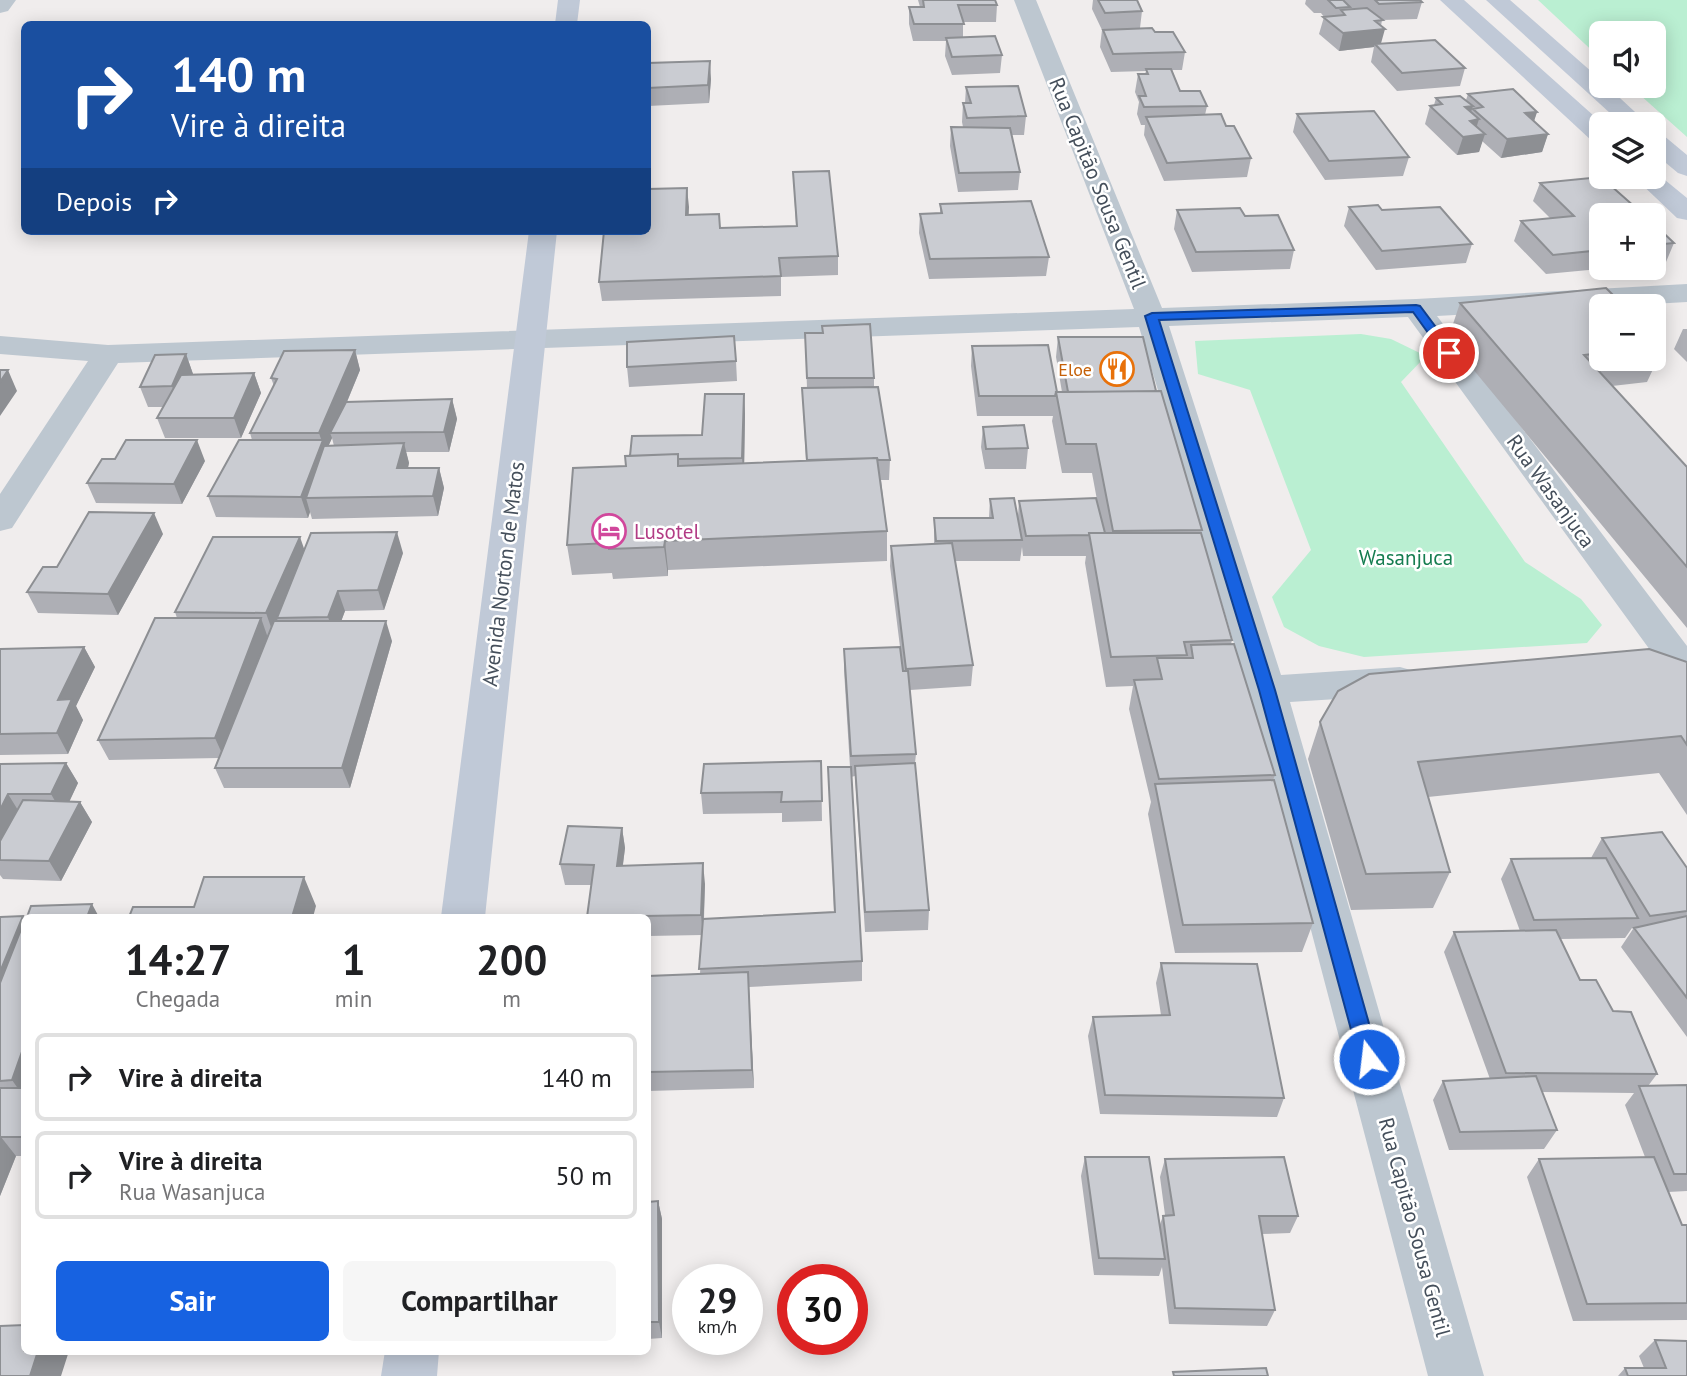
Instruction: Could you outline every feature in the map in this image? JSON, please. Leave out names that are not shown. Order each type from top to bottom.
[{"type":"main road","points":[[566,21],[569,0]]},
{"type":"main road","points":[[1458,7],[1504,6],[1623,112]]},
{"type":"main road","points":[[1458,7],[1589,122]]},
{"type":"main road","points":[[1666,150],[1687,168]]},
{"type":"main road","points":[[1661,189],[1687,212]]},
{"type":"main road","name":"Avenida Norton de Matos","points":[[463,914],[543,235]]},
{"type":"main road","points":[[409,1376],[412,1355]]},
{"type":"street","points":[[0,6],[5,0]]},
{"type":"street","name":"Rua Capitão Sousa Gentil","points":[[1025,0],[1152,316],[1267,690],[1456,1376]]},
{"type":"street","points":[[0,345],[108,354],[1416,308],[1687,293]]},
{"type":"street","name":"Rua Wasanjuca","points":[[1416,308],[1683,668]]},
{"type":"street","points":[[0,520],[108,354]]},
{"type":"street","points":[[1637,666],[1683,668]]},
{"type":"street","points":[[1267,690],[1432,679]]},
{"type":"green space","points":[[1538,0],[1687,0],[1687,137],[1666,118],[1666,112],[1659,112],[1643,98],[1666,98],[1666,21],[1589,21],[1589,48]]},
{"type":"green space","name":"Wasanjuca","points":[[1361,334],[1391,339],[1426,356],[1401,382],[1525,562],[1581,599],[1602,625],[1587,643],[1364,657],[1319,646],[1284,627],[1272,597],[1311,550],[1250,390],[1198,374],[1195,341]]},
{"type":"building","points":[[923,0],[995,0],[997,5],[958,5],[964,24],[914,24],[909,7],[924,7]]},
{"type":"building","points":[[1098,0],[1137,0],[1142,11],[1105,13]]},
{"type":"building","points":[[1328,0],[1343,0],[1350,7],[1336,8]]},
{"type":"building","points":[[1375,0],[1420,0],[1422,2],[1379,4]]},
{"type":"building","points":[[1367,8],[1383,20],[1375,21],[1385,29],[1343,33],[1323,17],[1345,15],[1341,10]]},
{"type":"building","points":[[1152,28],[1155,32],[1173,32],[1185,52],[1113,54],[1103,30]]},
{"type":"building","points":[[995,36],[1002,55],[952,57],[946,38]]},
{"type":"building","points":[[1435,40],[1465,68],[1402,73],[1375,44]]},
{"type":"building","points":[[710,61],[708,85],[651,88],[651,63]]},
{"type":"building","points":[[1146,69],[1171,69],[1180,91],[1200,91],[1207,106],[1144,107],[1139,96],[1146,96],[1138,74],[1148,74]]},
{"type":"building","points":[[1018,86],[1026,116],[967,118],[963,103],[971,103],[966,87]]},
{"type":"building","points":[[1513,89],[1537,112],[1525,113],[1548,134],[1507,139],[1473,109],[1483,107],[1468,94]]},
{"type":"building","points":[[1460,96],[1473,106],[1465,107],[1479,119],[1470,121],[1485,134],[1463,137],[1430,106],[1442,104],[1436,98]]},
{"type":"building","points":[[1374,111],[1409,157],[1329,161],[1297,114]]},
{"type":"building","points":[[1221,114],[1226,126],[1234,126],[1251,158],[1167,163],[1146,117]]},
{"type":"building","points":[[951,127],[1010,128],[1020,172],[959,173]]},
{"type":"building","points":[[829,171],[838,256],[779,258],[781,276],[599,282],[604,235],[651,235],[651,189],[687,188],[686,215],[719,214],[720,228],[797,226],[793,172]]},
{"type":"building","points":[[1589,178],[1589,189],[1615,189],[1630,203],[1589,203],[1589,251],[1553,255],[1521,221],[1574,216],[1540,183]]},
{"type":"building","points":[[1031,201],[1049,257],[930,259],[920,214],[942,213],[940,204]]},
{"type":"building","points":[[1378,205],[1382,210],[1440,207],[1472,244],[1382,251],[1349,207]]},
{"type":"building","points":[[1240,208],[1245,216],[1278,215],[1294,250],[1196,252],[1177,210]]},
{"type":"building","points":[[1666,235],[1674,243],[1666,244]]},
{"type":"building","points":[[1606,288],[1612,294],[1589,294],[1589,354],[1584,355],[1589,360],[1589,371],[1599,371],[1687,467],[1687,567],[1460,303]]},
{"type":"building","points":[[870,324],[874,378],[807,378],[805,333],[823,333],[822,326]]},
{"type":"building","points":[[734,336],[736,361],[627,367],[627,342]]},
{"type":"building","points":[[1058,337],[1143,337],[1156,391],[1068,392]]},
{"type":"building","points":[[1048,345],[1057,392],[1055,396],[979,396],[972,346]]},
{"type":"building","points":[[355,350],[319,433],[250,433],[277,379],[271,378],[284,351]]},
{"type":"building","points":[[186,354],[172,386],[140,387],[155,355]]},
{"type":"building","points":[[0,370],[8,370],[0,382]]},
{"type":"building","points":[[254,373],[234,418],[157,418],[181,375]]},
{"type":"building","points":[[878,387],[890,460],[807,460],[802,388]]},
{"type":"building","points":[[1161,391],[1202,530],[1113,531],[1096,444],[1066,444],[1056,392]]},
{"type":"building","points":[[705,394],[744,394],[742,458],[678,459],[678,454],[630,456],[632,436],[702,435]]},
{"type":"building","points":[[452,399],[444,432],[330,433],[346,402]]},
{"type":"building","points":[[1024,425],[1028,448],[986,449],[983,427]]},
{"type":"building","points":[[126,440],[197,440],[174,484],[87,483],[102,459],[115,459]]},
{"type":"building","points":[[239,440],[323,440],[301,497],[208,496]]},
{"type":"building","points":[[404,443],[397,468],[439,468],[433,496],[306,498],[324,446]]},
{"type":"building","points":[[678,454],[678,466],[877,458],[887,531],[665,541],[664,547],[609,549],[609,543],[567,545],[573,468],[626,466],[625,456]]},
{"type":"building","points":[[1014,498],[1022,540],[936,541],[934,518],[993,518],[990,499]]},
{"type":"building","points":[[1096,498],[1105,533],[1026,536],[1019,501]]},
{"type":"building","points":[[89,512],[154,513],[108,594],[27,592],[43,567],[57,567]]},
{"type":"building","points":[[397,532],[378,590],[338,591],[328,617],[277,618],[311,533]]},
{"type":"building","points":[[1089,533],[1201,533],[1232,640],[1184,642],[1187,655],[1111,657]]},
{"type":"building","points":[[213,537],[300,537],[266,613],[175,612]]},
{"type":"building","points":[[952,543],[973,665],[906,669],[891,546]]},
{"type":"building","points":[[155,618],[261,618],[215,738],[98,740]]},
{"type":"building","points":[[274,621],[386,621],[342,768],[215,768]]},
{"type":"building","points":[[1234,644],[1275,775],[1159,779],[1134,680],[1162,679],[1157,658],[1193,658],[1191,645]]},
{"type":"building","points":[[84,647],[58,700],[72,699],[57,733],[0,734],[0,649]]},
{"type":"building","points":[[900,647],[903,671],[908,671],[916,754],[851,756],[844,649]]},
{"type":"building","points":[[1649,649],[1687,662],[1687,745],[1681,736],[1418,762],[1450,872],[1366,874],[1320,722],[1338,691],[1369,674]]},
{"type":"building","points":[[821,761],[822,801],[781,802],[782,792],[701,793],[704,764]]},
{"type":"building","points":[[66,763],[51,794],[8,794],[0,810],[0,764]]},
{"type":"building","points":[[915,763],[929,910],[865,912],[855,766]]},
{"type":"building","points":[[828,767],[851,767],[862,961],[699,969],[703,919],[835,912]]},
{"type":"building","points":[[1274,780],[1313,923],[1183,925],[1155,784]]},
{"type":"building","points":[[23,800],[80,802],[49,861],[0,860],[0,841]]},
{"type":"building","points":[[568,826],[622,828],[617,866],[703,863],[701,915],[587,914],[594,865],[560,864]]},
{"type":"building","points":[[1662,832],[1687,868],[1687,911],[1650,916],[1602,838]]},
{"type":"building","points":[[1606,858],[1638,918],[1534,920],[1511,859]]},
{"type":"building","points":[[204,877],[304,877],[293,914],[130,914],[133,907],[194,907]]},
{"type":"building","points":[[92,904],[88,914],[28,914],[31,906]]},
{"type":"building","points":[[21,916],[0,972],[0,917]]},
{"type":"building","points":[[1687,916],[1687,998],[1634,928]]},
{"type":"building","points":[[21,930],[21,1054],[12,1080],[0,1081],[0,983]]},
{"type":"building","points":[[1556,930],[1580,980],[1596,980],[1613,1011],[1631,1012],[1657,1074],[1506,1073],[1454,932]]},
{"type":"building","points":[[1161,963],[1257,964],[1284,1098],[1105,1095],[1093,1017],[1170,1015]]},
{"type":"building","points":[[748,972],[752,1070],[651,1072],[651,976]]},
{"type":"building","points":[[1536,1076],[1557,1130],[1460,1132],[1443,1081]]},
{"type":"building","points":[[1687,1085],[1687,1174],[1674,1174],[1639,1086]]},
{"type":"building","points":[[0,1088],[21,1088],[21,1137],[1,1137],[0,1140]]},
{"type":"building","points":[[1085,1157],[1149,1157],[1165,1259],[1099,1258]]},
{"type":"building","points":[[1284,1157],[1298,1216],[1259,1216],[1275,1310],[1175,1308],[1163,1216],[1174,1215],[1165,1159]]},
{"type":"building","points":[[1654,1157],[1682,1225],[1687,1225],[1687,1303],[1587,1304],[1539,1159]]},
{"type":"building","points":[[658,1201],[659,1322],[651,1322],[651,1202]]},
{"type":"building","points":[[21,1325],[21,1355],[37,1355],[30,1376],[0,1376],[0,1326]]},
{"type":"building","points":[[1655,1340],[1687,1341],[1687,1376],[1628,1376],[1625,1368],[1666,1368]]},
{"type":"building","points":[[1266,1368],[1268,1376],[1174,1376],[1173,1372]]},
{"type":"place","name":"Eloe","points":[[1117,369]]},
{"type":"place","name":"Lusotel","points":[[609,531]]},
{"type":"route","points":[[1369,1059],[1267,690],[1152,316],[1416,308],[1449,353]]}]
